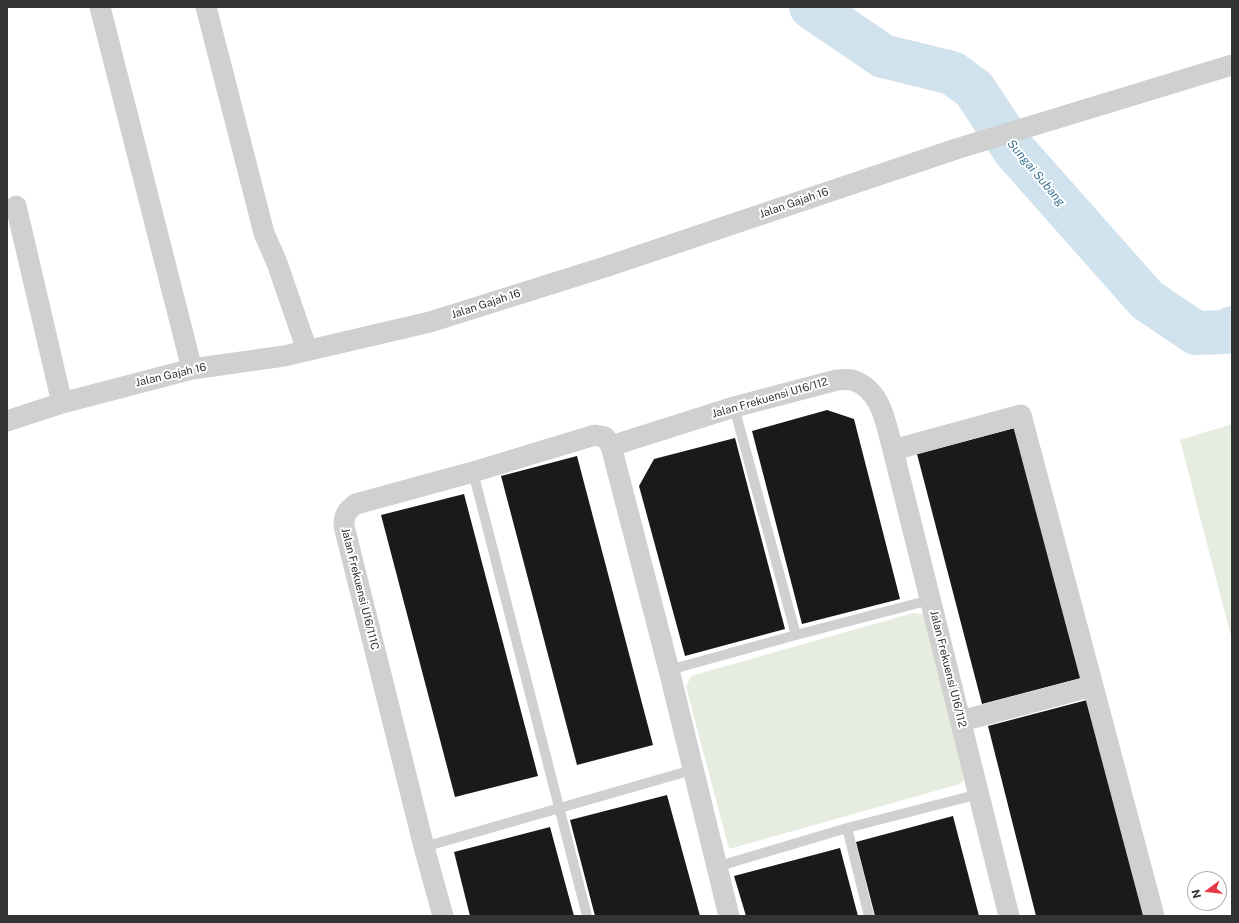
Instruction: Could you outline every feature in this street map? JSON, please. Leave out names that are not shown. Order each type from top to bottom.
[{"type":"street","points":[[100,7],[192,369]]},
{"type":"street","points":[[206,7],[264,233],[277,263],[307,350]]},
{"type":"street","name":"Jalan Gajah 16","points":[[7,422],[62,403],[192,369],[284,356],[430,322],[615,263],[956,149],[1232,66]]},
{"type":"street","points":[[16,206],[62,403]]},
{"type":"street","name":"Jalan Frekuensi U16/112","points":[[611,446],[734,407],[836,380],[851,380],[862,384],[872,392],[880,405],[893,450],[1009,916]]},
{"type":"street","points":[[893,450],[1021,415],[1154,916]]},
{"type":"street","name":"Jalan Frekuensi U16/111C","points":[[443,916],[424,847],[344,526],[346,513],[356,504],[474,472],[595,434],[605,437],[611,446]]},
{"type":"street","points":[[611,446],[669,670],[692,770],[729,916]]},
{"type":"street","points":[[961,721],[1093,686]]},
{"type":"lane","points":[[734,407],[796,635]]},
{"type":"lane","points":[[474,472],[558,808],[587,916]]},
{"type":"lane","points":[[669,670],[930,600]]},
{"type":"lane","points":[[424,847],[692,770]]},
{"type":"lane","points":[[716,867],[847,828],[979,794]]},
{"type":"lane","points":[[847,828],[869,916]]},
{"type":"shaded area","points":[[1232,424],[1232,640],[1180,440]]},
{"type":"shaded area","points":[[913,613],[926,615],[967,776],[960,784],[729,849],[686,687],[691,676]]},
{"type":"building","points":[[827,410],[854,419],[900,599],[802,624],[752,431]]},
{"type":"building","points":[[1015,428],[1081,678],[982,704],[917,454]]},
{"type":"building","points":[[735,438],[785,629],[685,656],[639,486],[654,459]]},
{"type":"building","points":[[577,456],[653,745],[577,765],[501,476]]},
{"type":"building","points":[[464,494],[538,776],[455,797],[381,515]]},
{"type":"building","points":[[1087,700],[1144,916],[1036,916],[988,726]]},
{"type":"building","points":[[667,795],[700,916],[595,916],[570,820]]},
{"type":"building","points":[[953,816],[979,916],[875,916],[856,842]]},
{"type":"building","points":[[550,827],[574,916],[470,916],[454,852]]},
{"type":"building","points":[[840,848],[858,916],[746,916],[734,876]]},
{"type":"waterway","name":"Sungai Subang","points":[[811,7],[883,56],[952,73],[974,89],[1015,151],[1147,300],[1196,333],[1226,332],[1232,328]]}]
